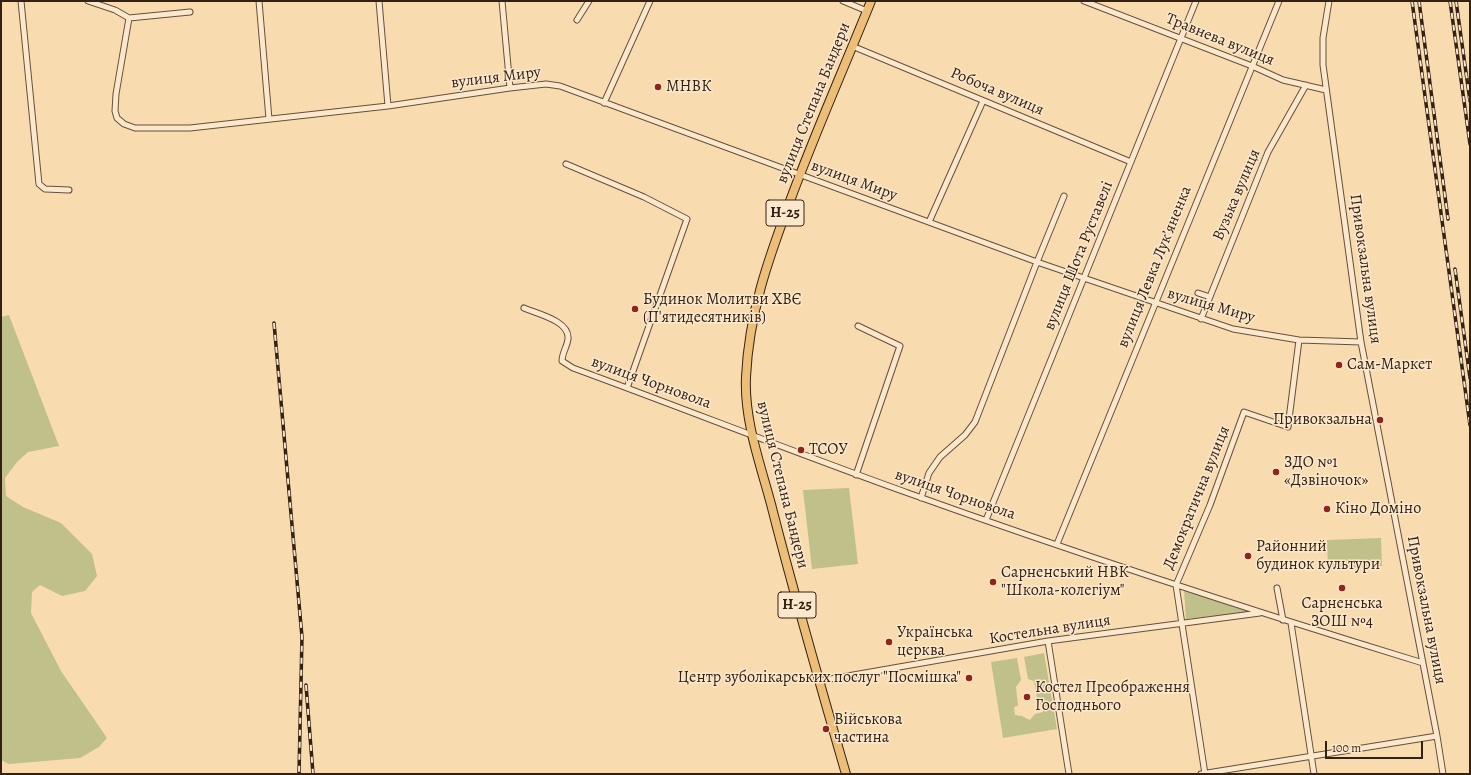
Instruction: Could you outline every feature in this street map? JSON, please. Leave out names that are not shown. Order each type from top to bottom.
[{"type":"main road","name":"вулиця Степана Бандери","points":[[846,774],[792,587],[753,435],[746,407],[746,377],[756,301],[766,264],[800,174],[870,1]]},
{"type":"street","points":[[21,1],[39,184],[45,189],[69,190]]},
{"type":"street","points":[[88,1],[99,2],[130,18],[190,12]]},
{"type":"street","points":[[259,1],[269,119]]},
{"type":"street","points":[[379,1],[388,106]]},
{"type":"street","points":[[502,1],[510,88]]},
{"type":"street","points":[[577,20],[589,1]]},
{"type":"street","points":[[604,102],[650,1]]},
{"type":"street","points":[[843,1],[867,11]]},
{"type":"street","name":"Травнева вулиця","points":[[1084,1],[1252,66],[1283,80],[1326,90]]},
{"type":"street","name":"вулиця Шота Руставелі","points":[[986,520],[1196,1]]},
{"type":"street","name":"вулиця Левка Лукʼяненка","points":[[1057,544],[1278,1]]},
{"type":"street","name":"Привокзальна вулиця","points":[[1329,1],[1323,38],[1323,65],[1361,342],[1443,774]]},
{"type":"street","name":"вулиця Миру","points":[[130,18],[116,105],[117,118],[124,124],[135,128],[190,128],[388,106],[510,88],[546,84],[560,86],[1037,262],[1201,319],[1233,329],[1299,340],[1361,342]]},
{"type":"street","name":"Робоча вулиця","points":[[852,46],[1131,162]]},
{"type":"street","name":"Вузька вулиця","points":[[1201,319],[1268,152],[1306,85]]},
{"type":"street","points":[[929,222],[983,101]]},
{"type":"street","points":[[566,164],[644,197],[687,219],[627,388]]},
{"type":"street","points":[[921,498],[929,473],[936,462],[965,435],[975,422],[1064,196]]},
{"type":"street","points":[[1198,293],[1210,297]]},
{"type":"street","name":"вулиця Чорновола","points":[[524,308],[561,324],[567,331],[568,340],[562,354],[562,361],[567,365],[753,435],[784,449],[921,498],[1261,613],[1423,663]]},
{"type":"street","points":[[856,475],[900,346],[858,326]]},
{"type":"street","name":"Демократична вулиця","points":[[1204,774],[1176,585],[1210,505],[1244,412],[1288,427],[1299,340]]},
{"type":"street","points":[[1238,410],[1244,412]]},
{"type":"street","points":[[1277,588],[1283,620]]},
{"type":"street","name":"Костельна вулиця","points":[[819,680],[1048,642],[1261,613]]},
{"type":"street","points":[[1292,623],[1314,774]]},
{"type":"street","points":[[1048,642],[1069,774]]},
{"type":"street","points":[[1204,774],[1437,736]]},
{"type":"green space","points":[[9,315],[59,446],[28,452],[17,462],[5,478],[6,496],[23,507],[61,523],[92,554],[97,576],[85,591],[62,596],[40,585],[32,592],[31,613],[61,671],[107,738],[99,747],[80,758],[9,764],[1,760],[1,317]]},
{"type":"green space","points":[[849,488],[858,564],[812,569],[803,490]]},
{"type":"green space","points":[[1381,538],[1382,566],[1328,569],[1327,540]]},
{"type":"green space","points":[[1184,590],[1250,612],[1186,619]]},
{"type":"green space","points":[[1044,653],[1057,729],[1003,738],[991,662],[1017,658],[1021,680],[1016,687],[1018,706],[1014,707],[1015,715],[1022,716],[1030,720],[1035,714],[1043,712],[1042,704],[1038,704],[1034,681],[1028,679],[1024,657]]},
{"type":"railway","points":[[1412,1],[1470,425]]},
{"type":"railway","points":[[1419,1],[1448,219]]},
{"type":"railway","points":[[1450,1],[1470,144]]},
{"type":"railway","points":[[1456,1],[1470,101]]},
{"type":"railway","points":[[1455,269],[1470,378]]},
{"type":"railway","points":[[274,323],[302,637],[299,774]]},
{"type":"railway","points":[[306,685],[313,774]]},
{"type":"place","name":"МНВК","points":[[658,87]]},
{"type":"place","name":"Будинок Молитви ХВЄ (П'ятидесятників)","points":[[635,309]]},
{"type":"place","name":"Сам-Маркет","points":[[1339,365]]},
{"type":"place","name":"Привокзальна","points":[[1380,420]]},
{"type":"place","name":"ТСОУ","points":[[801,450]]},
{"type":"place","name":"ЗДО №1 «Дзвіночок»","points":[[1276,472]]},
{"type":"place","name":"Кіно Доміно","points":[[1327,509]]},
{"type":"place","name":"Районний будинок культури","points":[[1248,556]]},
{"type":"place","name":"Сарненський НВК \"Школа-колегіум\"","points":[[993,582]]},
{"type":"place","name":"Сарненська ЗОШ №4","points":[[1342,588]]},
{"type":"place","name":"Українська церква","points":[[889,642]]},
{"type":"place","name":"Центр зуболікарських послуг \"Посмішка\"","points":[[969,678]]},
{"type":"place","name":"Костел Преображення Господнього","points":[[1027,697]]},
{"type":"place","name":"Військова частина","points":[[826,729]]}]
